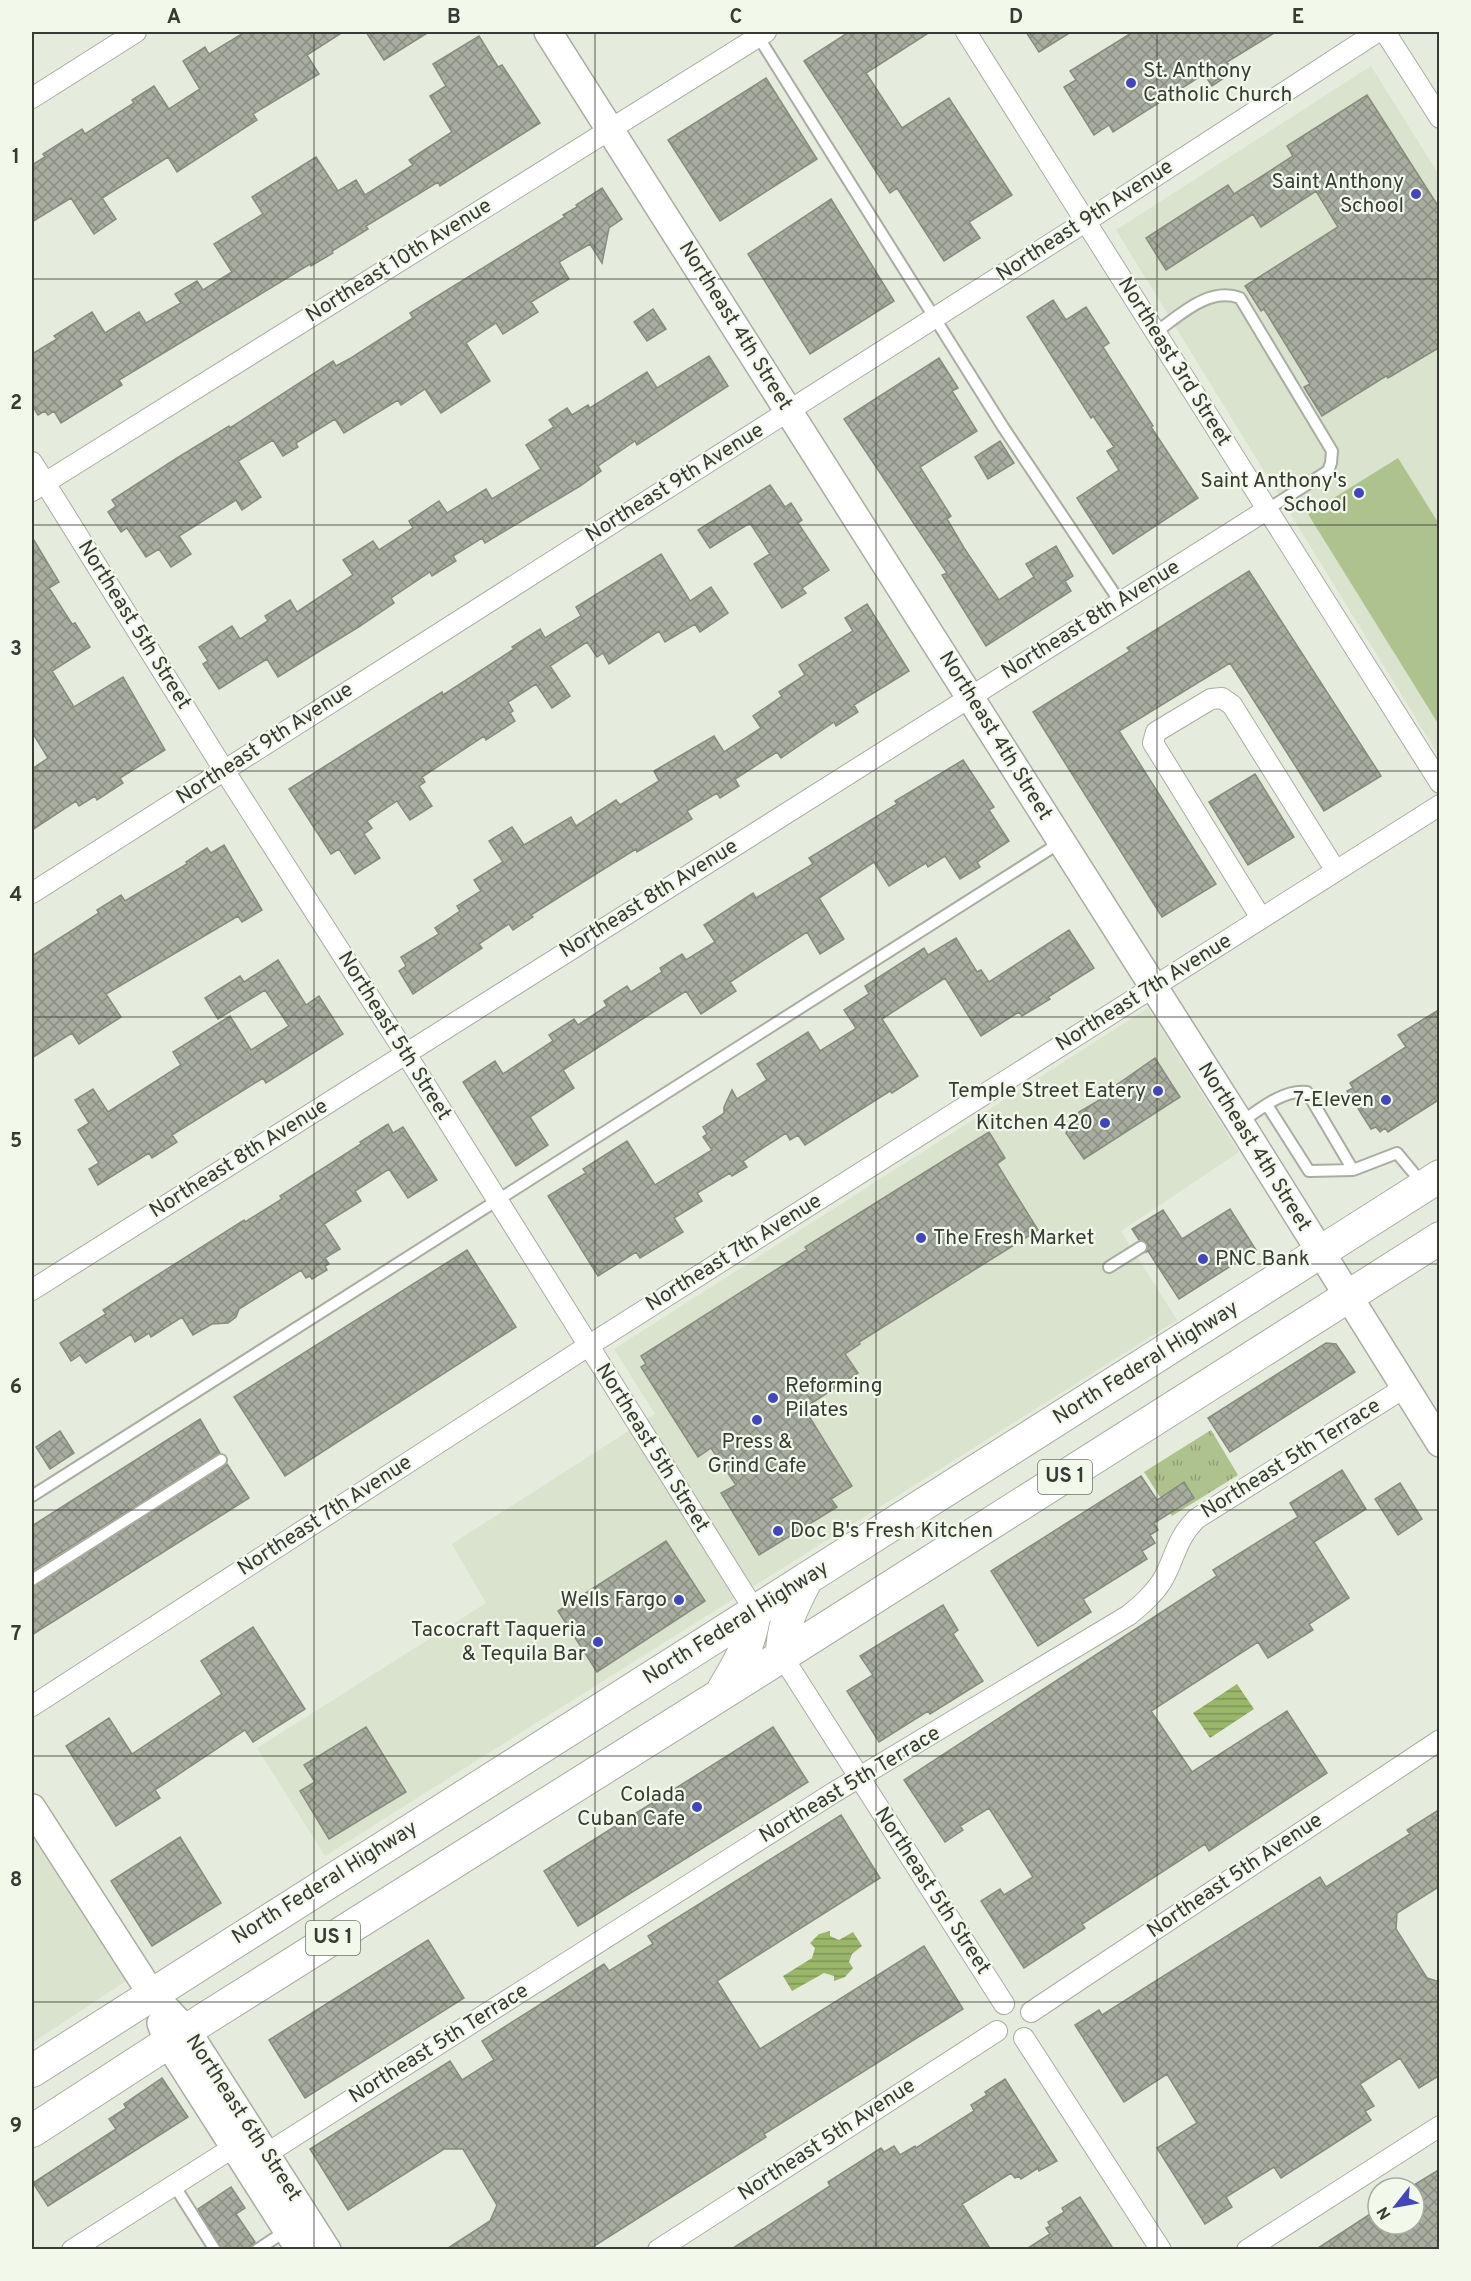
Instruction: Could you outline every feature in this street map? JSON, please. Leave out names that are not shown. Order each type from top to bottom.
[{"type":"main road","name":"North Federal Highway","points":[[32,2071],[151,1993],[1432,1180]]},
{"type":"main road","name":"US 1","points":[[32,2131],[1440,1238]]},
{"type":"main road","points":[[782,1656],[782,1636],[788,1617],[808,1578]]},
{"type":"main road","points":[[719,1696],[746,1651],[755,1611]]},
{"type":"street","points":[[32,98],[136,32]]},
{"type":"street","name":"Northeast 4th Street","points":[[548,32],[1240,1123],[1440,1443]]},
{"type":"street","name":"Northeast 3rd Street","points":[[966,32],[1440,783]]},
{"type":"street","name":"Northeast 9th Avenue","points":[[32,893],[1085,222],[1377,32]]},
{"type":"street","points":[[1385,32],[1440,118]]},
{"type":"street","name":"Northeast 10th Avenue","points":[[38,487],[760,33]]},
{"type":"street","name":"Northeast 5th Street","points":[[32,462],[38,487],[224,770],[406,1054],[755,1611]]},
{"type":"street","name":"Northeast 8th Avenue","points":[[32,1290],[1268,509]]},
{"type":"street","points":[[1261,918],[1153,743],[1156,732],[1211,699],[1222,698],[1232,705],[1336,871]]},
{"type":"street","name":"Northeast 7th Avenue","points":[[32,1706],[588,1346],[1440,805]]},
{"type":"street","name":"Northeast 5th Terrace","points":[[266,2154],[859,1778],[1129,1616],[1149,1598],[1162,1580],[1184,1531],[1196,1519],[1404,1388]]},
{"type":"street","name":"Northeast 5th Street","points":[[782,1656],[1004,2004]]},
{"type":"street","name":"Northeast 5th Avenue","points":[[1031,2012],[1440,1740]]},
{"type":"street","name":"Northeast 6th Street","points":[[32,1808],[151,1993],[177,2037],[234,2147],[294,2240]]},
{"type":"street","points":[[1018,2001],[1031,2012],[1034,2021],[1032,2028],[1024,2038],[1010,2040],[997,2031],[994,2017],[996,2011],[1004,2004],[1018,2001]]},
{"type":"street","name":"Northeast 5th Avenue","points":[[658,2250],[997,2031]]},
{"type":"street","name":"Northeast 6th Street","points":[[177,2037],[266,2154],[327,2250]]},
{"type":"street","points":[[1024,2038],[1161,2250]]},
{"type":"street","points":[[1247,2250],[1440,2126]]},
{"type":"street","points":[[72,2250],[234,2147]]},
{"type":"lane","points":[[760,33],[1009,437],[1119,602]]},
{"type":"lane","points":[[1156,332],[1207,298],[1231,295],[1240,298],[1332,452],[1328,471],[1268,509]]},
{"type":"lane","points":[[32,1496],[1061,842]]},
{"type":"lane","points":[[1240,1123],[1267,1105],[1295,1091],[1307,1092],[1353,1170]]},
{"type":"lane","points":[[1267,1105],[1293,1139],[1309,1171],[1353,1170],[1397,1152],[1432,1180]]},
{"type":"lane","points":[[1326,1142],[1338,1143]]},
{"type":"lane","points":[[1110,1267],[1142,1247]]},
{"type":"lane","points":[[32,1580],[220,1460]]},
{"type":"lane","points":[[174,2185],[215,2250]]},
{"type":"lane","points":[[257,2250],[294,2240]]},
{"type":"shaded area","name":"Saint Anthony's School","points":[[1371,66],[1439,175],[1439,756],[1116,230]]},
{"type":"shaded area","points":[[1148,1008],[1239,1152],[1121,1231],[1177,1320],[325,1856],[257,1748],[486,1603],[452,1544],[655,1414],[614,1349]]},
{"type":"shaded area","points":[[1237,1684],[1254,1709],[1210,1738],[1193,1713]]},
{"type":"shaded area","points":[[32,1836],[126,1981],[32,2043]]},
{"type":"shaded area","points":[[830,1931],[830,1936],[839,1940],[853,1932],[862,1946],[852,1954],[849,1962],[853,1968],[845,1977],[834,1981],[834,1976],[824,1973],[792,1991],[783,1976],[812,1958],[815,1948],[810,1943],[819,1934]]},
{"type":"green space","points":[[1398,458],[1439,524],[1439,725],[1308,514]]},
{"type":"green space","points":[[1211,1430],[1238,1475],[1172,1516],[1144,1472]]},
{"type":"building","points":[[245,32],[343,32],[307,55],[319,74],[253,114],[257,120],[177,172],[168,157],[102,198],[116,219],[94,234],[71,198],[32,222],[32,165],[45,157],[43,154],[82,129],[85,134],[134,103],[132,100],[154,86],[169,109],[200,89],[183,61],[205,47],[209,54]]},
{"type":"building","points":[[366,32],[429,32],[384,60]]},
{"type":"building","points":[[849,32],[930,32],[866,73],[902,128],[949,98],[1012,195],[969,222],[980,238],[944,261],[897,188],[890,193],[804,61]]},
{"type":"building","points":[[1026,32],[1071,32],[1039,52]]},
{"type":"building","name":"St. Anthony Catholic Church","points":[[1133,32],[1276,32],[1227,62],[1233,72],[1212,86],[1204,74],[1113,132],[1109,125],[1094,135],[1064,87],[1076,80],[1070,71]]},
{"type":"building","points":[[479,36],[498,67],[502,65],[540,123],[440,186],[438,182],[366,226],[368,229],[332,251],[333,253],[311,266],[310,264],[119,380],[122,385],[61,423],[54,411],[48,415],[45,411],[38,415],[32,405],[32,354],[57,339],[54,336],[92,312],[105,333],[139,312],[146,323],[181,303],[175,294],[197,281],[203,290],[232,272],[214,244],[263,214],[252,197],[316,157],[338,191],[356,180],[365,195],[413,165],[409,160],[452,132],[430,96],[446,86],[433,64]]},
{"type":"building","points":[[766,78],[817,159],[720,221],[668,140]]},
{"type":"building","points":[[1367,95],[1440,209],[1440,347],[1388,378],[1386,376],[1322,416],[1304,387],[1310,384],[1264,309],[1261,311],[1245,286],[1338,227],[1316,191],[1261,227],[1253,214],[1166,270],[1146,238],[1228,185],[1234,194],[1293,156],[1287,146]]},
{"type":"building","points":[[602,188],[622,219],[609,228],[602,263],[590,244],[559,262],[569,279],[531,302],[538,312],[503,334],[496,323],[466,343],[490,381],[441,413],[425,389],[401,405],[398,400],[344,433],[335,419],[296,443],[298,447],[283,456],[273,440],[238,461],[261,497],[242,510],[236,500],[179,536],[191,554],[171,567],[159,549],[146,557],[127,528],[121,532],[108,512],[116,506],[112,500],[229,426],[230,428],[333,361],[336,366],[351,358],[413,318],[410,313],[565,217],[563,215]]},
{"type":"building","points":[[831,199],[894,301],[810,354],[748,254]]},
{"type":"building","points":[[1053,300],[1066,320],[1086,307],[1109,343],[1103,347],[1153,426],[1151,427],[1198,498],[1113,554],[1077,498],[1119,470],[1107,451],[1114,447],[1093,416],[1091,418],[1027,317]]},
{"type":"building","points":[[653,309],[666,329],[647,341],[634,322]]},
{"type":"building","points":[[709,356],[728,386],[637,445],[635,441],[598,466],[601,471],[580,486],[485,543],[482,538],[453,556],[456,561],[432,576],[430,572],[391,598],[394,603],[278,677],[267,659],[219,689],[203,664],[208,661],[199,647],[232,626],[240,639],[268,621],[265,616],[290,600],[297,612],[353,575],[343,560],[373,541],[379,550],[413,528],[409,521],[439,501],[447,513],[486,489],[492,499],[541,469],[526,445],[554,427],[549,420],[567,408],[572,415],[588,405],[590,408],[647,372],[657,388]]},
{"type":"building","points":[[939,358],[958,388],[952,391],[977,431],[920,467],[951,516],[947,519],[964,548],[999,600],[1034,577],[1026,564],[1056,546],[1073,576],[1065,581],[1071,591],[986,646],[942,575],[947,573],[844,419]]},
{"type":"building","points":[[1000,441],[1014,463],[988,479],[975,457]]},
{"type":"building","points":[[770,485],[785,507],[791,503],[802,520],[798,523],[829,570],[802,588],[806,593],[782,608],[754,564],[770,554],[750,523],[710,548],[698,530]]},
{"type":"building","points":[[32,537],[59,582],[49,588],[90,647],[52,671],[74,707],[123,677],[165,750],[120,778],[123,783],[97,800],[95,796],[79,806],[76,801],[32,830],[32,769],[48,758],[32,732]]},
{"type":"building","points":[[661,554],[690,601],[711,587],[728,613],[700,632],[695,624],[665,642],[659,631],[609,664],[603,653],[597,657],[587,642],[550,666],[570,696],[552,708],[536,684],[508,702],[513,711],[510,713],[515,721],[486,740],[484,736],[422,777],[425,782],[419,786],[432,806],[410,820],[397,801],[367,821],[372,828],[364,834],[380,858],[355,874],[339,849],[331,854],[289,789],[442,692],[443,695],[514,649],[512,647],[540,629],[545,638],[581,616],[576,607]]},
{"type":"building","points":[[1249,571],[1381,776],[1324,811],[1230,663],[1119,731],[1216,884],[1162,917],[1033,712],[1130,651],[1127,648]]},
{"type":"building","points":[[867,604],[909,671],[854,705],[858,712],[836,726],[834,722],[781,758],[777,752],[735,779],[739,786],[720,798],[717,793],[687,811],[692,819],[637,852],[636,849],[531,915],[533,917],[513,930],[509,924],[479,944],[482,948],[413,994],[399,971],[406,966],[401,957],[439,934],[435,928],[460,911],[457,906],[481,891],[474,880],[503,862],[489,841],[512,827],[524,845],[571,817],[576,826],[616,800],[620,805],[659,781],[654,771],[714,736],[724,752],[761,728],[753,716],[782,696],[779,692],[805,675],[799,665],[853,631],[845,618]]},
{"type":"building","points":[[963,760],[994,807],[989,810],[1009,841],[977,862],[980,867],[960,879],[945,856],[928,867],[926,863],[889,886],[874,862],[819,898],[844,939],[820,954],[807,932],[730,982],[736,991],[701,1014],[686,991],[563,1070],[574,1088],[530,1117],[548,1145],[516,1166],[463,1082],[495,1061],[503,1074],[553,1041],[549,1035],[574,1019],[578,1025],[607,1006],[604,1001],[627,986],[631,992],[662,972],[660,968],[682,954],[686,960],[715,942],[704,925],[753,893],[756,898],[813,864],[809,858],[897,804],[895,801]]},
{"type":"building","points":[[1255,774],[1294,837],[1248,865],[1209,802]]},
{"type":"building","points":[[224,845],[262,910],[242,922],[238,916],[106,994],[121,1017],[79,1044],[72,1033],[32,1058],[32,956],[99,913],[97,910],[121,895],[125,901],[187,864],[186,862],[207,848],[211,853]]},
{"type":"building","points":[[1069,930],[1094,968],[1022,1016],[1019,1012],[981,1036],[945,978],[882,1019],[918,1076],[805,1145],[798,1135],[790,1140],[786,1133],[743,1161],[747,1167],[732,1176],[730,1173],[697,1193],[702,1201],[674,1218],[683,1232],[640,1258],[636,1252],[598,1276],[548,1196],[586,1173],[583,1169],[627,1141],[655,1185],[712,1150],[703,1137],[707,1134],[703,1127],[724,1113],[724,1107],[732,1090],[737,1099],[767,1080],[757,1064],[808,1032],[820,1051],[852,1031],[856,1028],[844,1010],[869,994],[865,986],[924,948],[928,955],[956,938],[977,972],[981,970],[989,982]]},
{"type":"building","points":[[278,960],[306,1005],[319,996],[343,1034],[266,1083],[263,1078],[172,1135],[177,1142],[152,1158],[149,1153],[98,1185],[89,1169],[99,1163],[78,1130],[89,1123],[75,1100],[93,1089],[108,1112],[181,1065],[173,1052],[230,1016],[251,1050],[289,1026],[265,990],[218,1019],[205,998],[240,976],[244,982]]},
{"type":"building","points":[[1440,1009],[1440,1099],[1388,1132],[1385,1128],[1380,1132],[1376,1127],[1371,1129],[1347,1091],[1353,1088],[1350,1083],[1406,1047],[1398,1035]]},
{"type":"building","name":"Kitchen 420","points":[[1155,1058],[1180,1097],[1084,1159],[1066,1133],[1079,1112],[1103,1098],[1102,1095]]},
{"type":"building","points":[[388,1124],[393,1133],[403,1127],[437,1180],[408,1198],[389,1169],[355,1191],[361,1201],[324,1224],[340,1249],[325,1258],[329,1264],[325,1266],[327,1270],[312,1279],[310,1276],[306,1278],[301,1270],[239,1309],[236,1317],[228,1323],[212,1324],[193,1335],[182,1317],[151,1337],[149,1333],[135,1342],[131,1334],[86,1363],[80,1355],[71,1361],[60,1343],[106,1314],[103,1310],[244,1220],[245,1222],[282,1199],[280,1196]]},
{"type":"building","points":[[989,1132],[1005,1158],[997,1164],[1038,1230],[859,1342],[860,1344],[845,1354],[858,1373],[804,1408],[852,1486],[831,1499],[837,1507],[759,1555],[721,1493],[736,1485],[711,1448],[698,1457],[641,1367],[646,1364],[641,1356],[807,1250],[805,1247]]},
{"type":"building","name":"PNC Bank","points":[[1230,1209],[1256,1250],[1179,1299],[1148,1251],[1146,1252],[1147,1243],[1139,1240],[1132,1229],[1163,1210],[1182,1239]]},
{"type":"building","points":[[467,1250],[516,1327],[285,1476],[234,1397]]},
{"type":"building","points":[[1326,1343],[1336,1344],[1355,1372],[1230,1452],[1208,1418]]},
{"type":"building","points":[[200,1419],[220,1453],[32,1571],[32,1526]]},
{"type":"building","points":[[60,1431],[74,1453],[50,1469],[36,1447]]},
{"type":"building","points":[[227,1464],[249,1498],[32,1635],[32,1587]]},
{"type":"building","points":[[1342,1470],[1366,1509],[1314,1542],[1349,1598],[1309,1624],[1313,1630],[1268,1658],[1258,1642],[1151,1711],[1192,1772],[1287,1711],[1327,1773],[1209,1851],[1205,1844],[1082,1924],[1085,1928],[1024,1968],[981,1901],[1000,1889],[1004,1895],[1033,1877],[989,1808],[960,1826],[963,1830],[945,1842],[904,1780],[1217,1576],[1213,1570],[1298,1517],[1290,1503]]},
{"type":"building","points":[[1141,1476],[1157,1500],[1184,1482],[1194,1498],[1154,1523],[1158,1530],[1150,1535],[1155,1543],[1142,1551],[1147,1559],[1083,1599],[1091,1612],[1038,1646],[991,1571]]},
{"type":"building","points":[[1400,1483],[1422,1519],[1398,1535],[1375,1499]]},
{"type":"building","points":[[666,1541],[705,1601],[597,1672],[558,1611]]},
{"type":"building","points":[[943,1605],[958,1630],[953,1634],[983,1681],[930,1714],[928,1711],[879,1742],[847,1691],[873,1675],[860,1656]]},
{"type":"building","points":[[253,1627],[305,1709],[253,1742],[245,1730],[155,1790],[160,1798],[116,1826],[66,1746],[109,1718],[132,1754],[222,1694],[201,1661]]},
{"type":"building","points":[[366,1727],[406,1792],[329,1839],[300,1791],[315,1782],[304,1765]]},
{"type":"building","points":[[773,1727],[808,1782],[578,1926],[544,1871]]},
{"type":"building","points":[[1440,1809],[1440,1886],[1397,1913],[1396,1929],[1427,1978],[1440,1982],[1440,2075],[1419,2088],[1400,2058],[1360,2084],[1374,2106],[1365,2111],[1371,2120],[1281,2178],[1274,2167],[1226,2197],[1232,2207],[1205,2224],[1157,2148],[1197,2123],[1167,2074],[1124,2102],[1075,2025],[1099,2010],[1102,2015],[1320,1877],[1326,1887],[1410,1834],[1407,1830]]},
{"type":"building","points":[[841,1815],[880,1878],[717,1981],[760,2049],[924,1946],[963,2009],[764,2134],[766,2137],[588,2250],[445,2250],[490,2221],[497,2205],[463,2149],[444,2149],[348,2210],[310,2149],[450,2061],[462,2080],[494,2060],[482,2041],[604,1964],[609,1971],[653,1944],[648,1936]]},
{"type":"building","points":[[180,1837],[221,1903],[152,1946],[111,1881]]},
{"type":"building","points":[[428,1940],[464,1998],[305,2098],[269,2040]]},
{"type":"building","points":[[162,2078],[188,2117],[48,2206],[33,2183],[116,2129],[109,2119],[126,2108],[124,2104]]},
{"type":"building","points":[[1005,2079],[1057,2161],[1039,2171],[1038,2168],[1021,2179],[1019,2176],[1015,2178],[1011,2173],[962,2204],[991,2250],[730,2250],[830,2186],[828,2182],[881,2148],[884,2152],[894,2146],[900,2155],[915,2146],[916,2148],[974,2111],[971,2105],[987,2095],[985,2092]]},
{"type":"building","points":[[1440,2169],[1440,2250],[1315,2250],[1366,2217],[1366,2236],[1426,2236],[1426,2178]]},
{"type":"building","points":[[231,2187],[245,2208],[236,2214],[255,2242],[250,2250],[222,2250],[198,2209]]},
{"type":"building","points":[[1080,2197],[1114,2250],[1025,2250],[1050,2234],[1046,2228],[1050,2226],[1048,2222],[1064,2212],[1062,2208]]},
{"type":"place","name":"St. Anthony Catholic Church","points":[[1131,83]]},
{"type":"place","name":"Saint Anthony School","points":[[1416,194]]},
{"type":"place","name":"Saint Anthony's School","points":[[1359,493]]},
{"type":"place","name":"Temple Street Eatery","points":[[1158,1091]]},
{"type":"place","name":"7-Eleven","points":[[1386,1100]]},
{"type":"place","name":"Kitchen 420","points":[[1105,1123]]},
{"type":"place","name":"The Fresh Market","points":[[921,1238]]},
{"type":"place","name":"PNC Bank","points":[[1203,1259]]},
{"type":"place","name":"Reforming Pilates","points":[[773,1398]]},
{"type":"place","name":"Press & Grind Cafe","points":[[757,1420]]},
{"type":"place","name":"Doc B's Fresh Kitchen","points":[[778,1531]]},
{"type":"place","name":"Wells Fargo","points":[[679,1600]]},
{"type":"place","name":"Tacocraft Taqueria & Tequila Bar","points":[[598,1642]]},
{"type":"place","name":"Colada Cuban Cafe","points":[[697,1807]]}]
